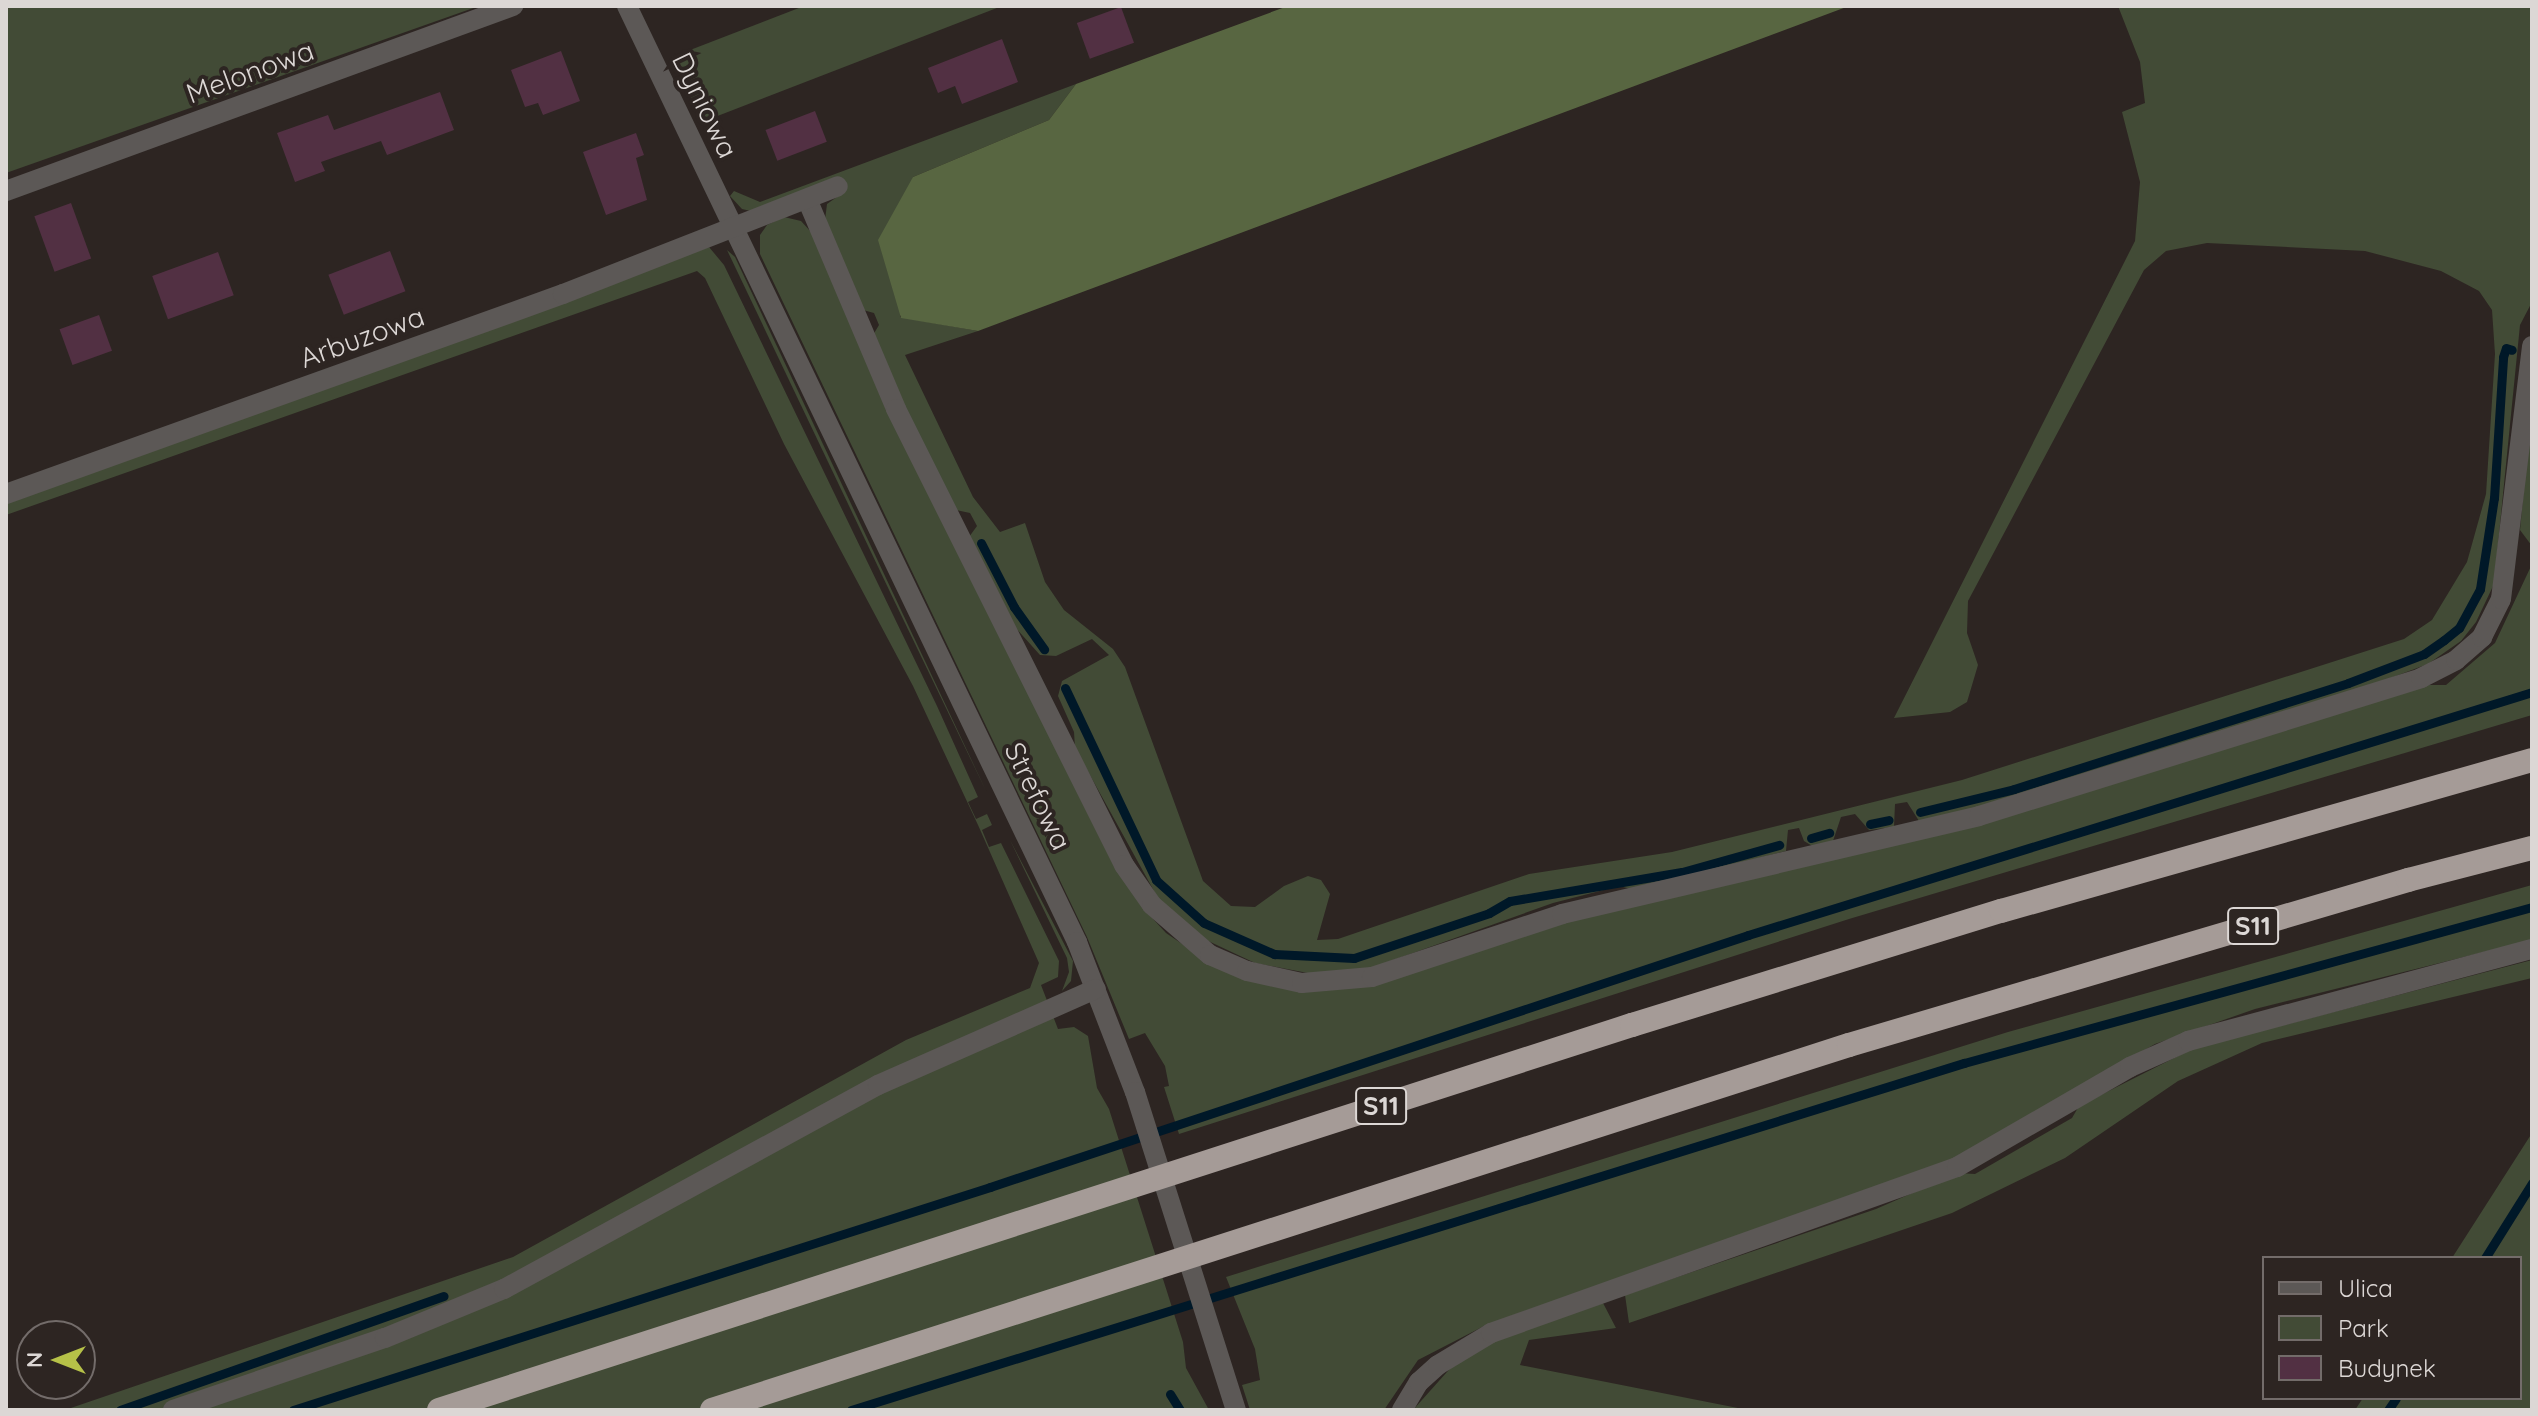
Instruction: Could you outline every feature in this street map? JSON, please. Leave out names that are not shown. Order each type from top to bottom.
[{"type":"highway","name":"S11","points":[[439,1410],[1721,997],[2001,911],[2532,760]]},
{"type":"highway","name":"S11","points":[[712,1410],[1863,1041],[2408,880],[2532,848]]},
{"type":"street","name":"Melonowa","points":[[6,191],[513,6]]},
{"type":"street","name":"Dyniowa","points":[[627,6],[735,229]]},
{"type":"street","name":"Arbuzowa","points":[[6,494],[735,229],[838,186]]},
{"type":"street","points":[[807,199],[896,409],[1124,865],[1152,905],[1210,955],[1247,971],[1302,983],[1372,977],[1562,914],[1979,816],[2421,678],[2456,660],[2482,637],[2501,599],[2532,346]]},
{"type":"street","name":"Strefowa","points":[[735,229],[1096,989],[1135,1092],[1236,1410]]},
{"type":"street","points":[[1402,1410],[1419,1382],[1438,1365],[1491,1333],[1957,1167],[2130,1067],[2188,1041],[2532,949]]},
{"type":"street","points":[[173,1410],[385,1338],[504,1289],[878,1085],[1096,989]]},
{"type":"green space","points":[[6,6],[479,6],[6,173]]},
{"type":"green space","points":[[804,6],[1002,6],[702,122],[672,57]]},
{"type":"green space","points":[[1288,6],[1849,6],[978,331],[901,318],[878,240],[913,177],[1049,120],[1076,84]]},
{"type":"green space","points":[[2118,6],[2532,6],[2532,302],[2520,325],[2494,584],[2476,622],[2461,641],[2428,664],[2334,699],[1974,809],[1919,821],[1907,802],[1895,804],[1894,827],[1869,830],[1855,814],[1841,817],[1833,841],[1814,847],[1804,841],[1799,828],[1788,830],[1786,851],[1635,890],[1619,886],[1553,903],[1368,969],[1313,974],[1255,963],[1204,939],[1159,900],[1075,748],[1074,732],[1058,696],[1062,681],[1109,655],[1092,639],[1056,656],[1040,655],[1013,625],[969,537],[977,526],[970,513],[956,510],[906,411],[873,335],[879,325],[874,313],[863,310],[825,220],[827,204],[841,194],[755,212],[742,209],[730,196],[734,191],[760,202],[1076,84],[1049,120],[913,177],[900,317],[978,331],[905,355],[973,497],[1000,532],[1025,523],[1045,582],[1064,610],[1113,649],[1125,667],[1203,881],[1231,906],[1255,907],[1284,886],[1308,876],[1321,880],[1330,894],[1317,940],[1338,939],[1529,874],[1672,852],[1962,780],[2404,639],[2432,620],[2467,562],[2486,494],[2495,354],[2492,310],[2479,291],[2441,271],[2365,251],[2207,243],[2166,251],[2144,270],[1968,601],[1967,633],[1978,665],[1967,702],[1950,712],[1894,718],[2135,241],[2140,182],[2122,112],[2145,103],[2140,62]]},
{"type":"green space","points":[[784,217],[801,221],[812,233],[1143,908],[1166,933],[1219,969],[1290,990],[1372,986],[1534,931],[2428,685],[2446,685],[2495,643],[2532,564],[2532,715],[1849,919],[1179,1134],[1164,1087],[1169,1086],[1165,1066],[1145,1033],[1129,1039],[1087,937],[760,254],[760,235],[767,225]]},
{"type":"green space","points":[[709,247],[724,265],[937,706],[978,797],[968,802],[976,819],[987,814],[992,825],[982,830],[989,847],[1001,843],[1059,961],[1058,977],[1041,985],[1058,1029],[1074,1027],[1088,1036],[1097,1088],[1109,1109],[1183,1342],[1186,1368],[1209,1410],[65,1410],[513,1257],[906,1040],[1030,988],[1039,963],[913,686],[784,444],[705,278],[697,271],[6,515],[6,502]]},
{"type":"green space","points":[[727,250],[735,257],[987,793],[891,594]]},
{"type":"green space","points":[[2532,402],[2532,546],[2520,530]]},
{"type":"green space","points":[[1010,840],[1073,961],[1071,981],[1062,991],[1069,972],[1067,958]]},
{"type":"green space","points":[[2532,885],[2532,940],[2255,1009],[2155,1044],[1947,1162],[1486,1325],[1418,1360],[1384,1410],[1250,1410],[1242,1385],[1260,1380],[1255,1349],[1226,1277],[2008,1032]]},
{"type":"green space","points":[[2532,960],[2532,978],[2262,1043],[2178,1081],[2065,1158],[1952,1213],[1629,1323],[1625,1295],[1876,1209],[1958,1173],[1975,1174],[2072,1118],[2079,1106],[2192,1049]]},
{"type":"green space","points":[[2532,1133],[2532,1410],[2355,1410],[2362,1400],[2522,1400],[2522,1256],[2453,1256]]},
{"type":"green space","points":[[1603,1303],[1616,1328],[1529,1340],[1520,1365],[1748,1410],[1413,1410],[1455,1363],[1494,1341]]},
{"type":"building","points":[[1121,7],[1134,43],[1090,59],[1077,23]]},
{"type":"building","points":[[1002,39],[1018,82],[962,104],[955,86],[938,93],[928,68]]},
{"type":"building","points":[[561,51],[580,101],[543,115],[538,103],[525,107],[511,70]]},
{"type":"building","points":[[440,92],[454,130],[387,155],[381,141],[321,162],[325,171],[295,182],[277,133],[328,115],[334,130]]},
{"type":"building","points":[[815,111],[827,142],[777,161],[766,130]]},
{"type":"building","points":[[636,133],[644,155],[636,158],[647,200],[606,215],[583,152]]},
{"type":"building","points":[[71,203],[91,258],[55,272],[34,216]]},
{"type":"building","points":[[390,251],[405,291],[344,315],[328,275]]},
{"type":"building","points":[[218,252],[234,295],[168,319],[152,276]]},
{"type":"building","points":[[99,315],[112,351],[73,365],[60,329]]},
{"type":"waterway","points":[[1920,812],[2014,789],[2348,683],[2424,654],[2444,640],[2459,628],[2480,589],[2494,498],[2503,357],[2506,348],[2512,350]]},
{"type":"waterway","points":[[981,543],[1014,607],[1044,649]]},
{"type":"waterway","points":[[1065,688],[1156,880],[1204,923],[1274,954],[1354,958],[1489,913],[1510,901],[1682,872],[1779,845]]},
{"type":"waterway","points":[[293,1410],[990,1187],[1748,935],[2532,692]]},
{"type":"waterway","points":[[1870,824],[1889,820]]},
{"type":"waterway","points":[[1811,838],[1829,833]]},
{"type":"waterway","points":[[851,1410],[1964,1063],[2532,907]]},
{"type":"waterway","points":[[2486,1256],[2532,1183]]},
{"type":"waterway","points":[[120,1410],[444,1296]]},
{"type":"waterway","points":[[1170,1394],[1180,1410]]},
{"type":"waterway","points":[[2388,1410],[2395,1400]]}]
